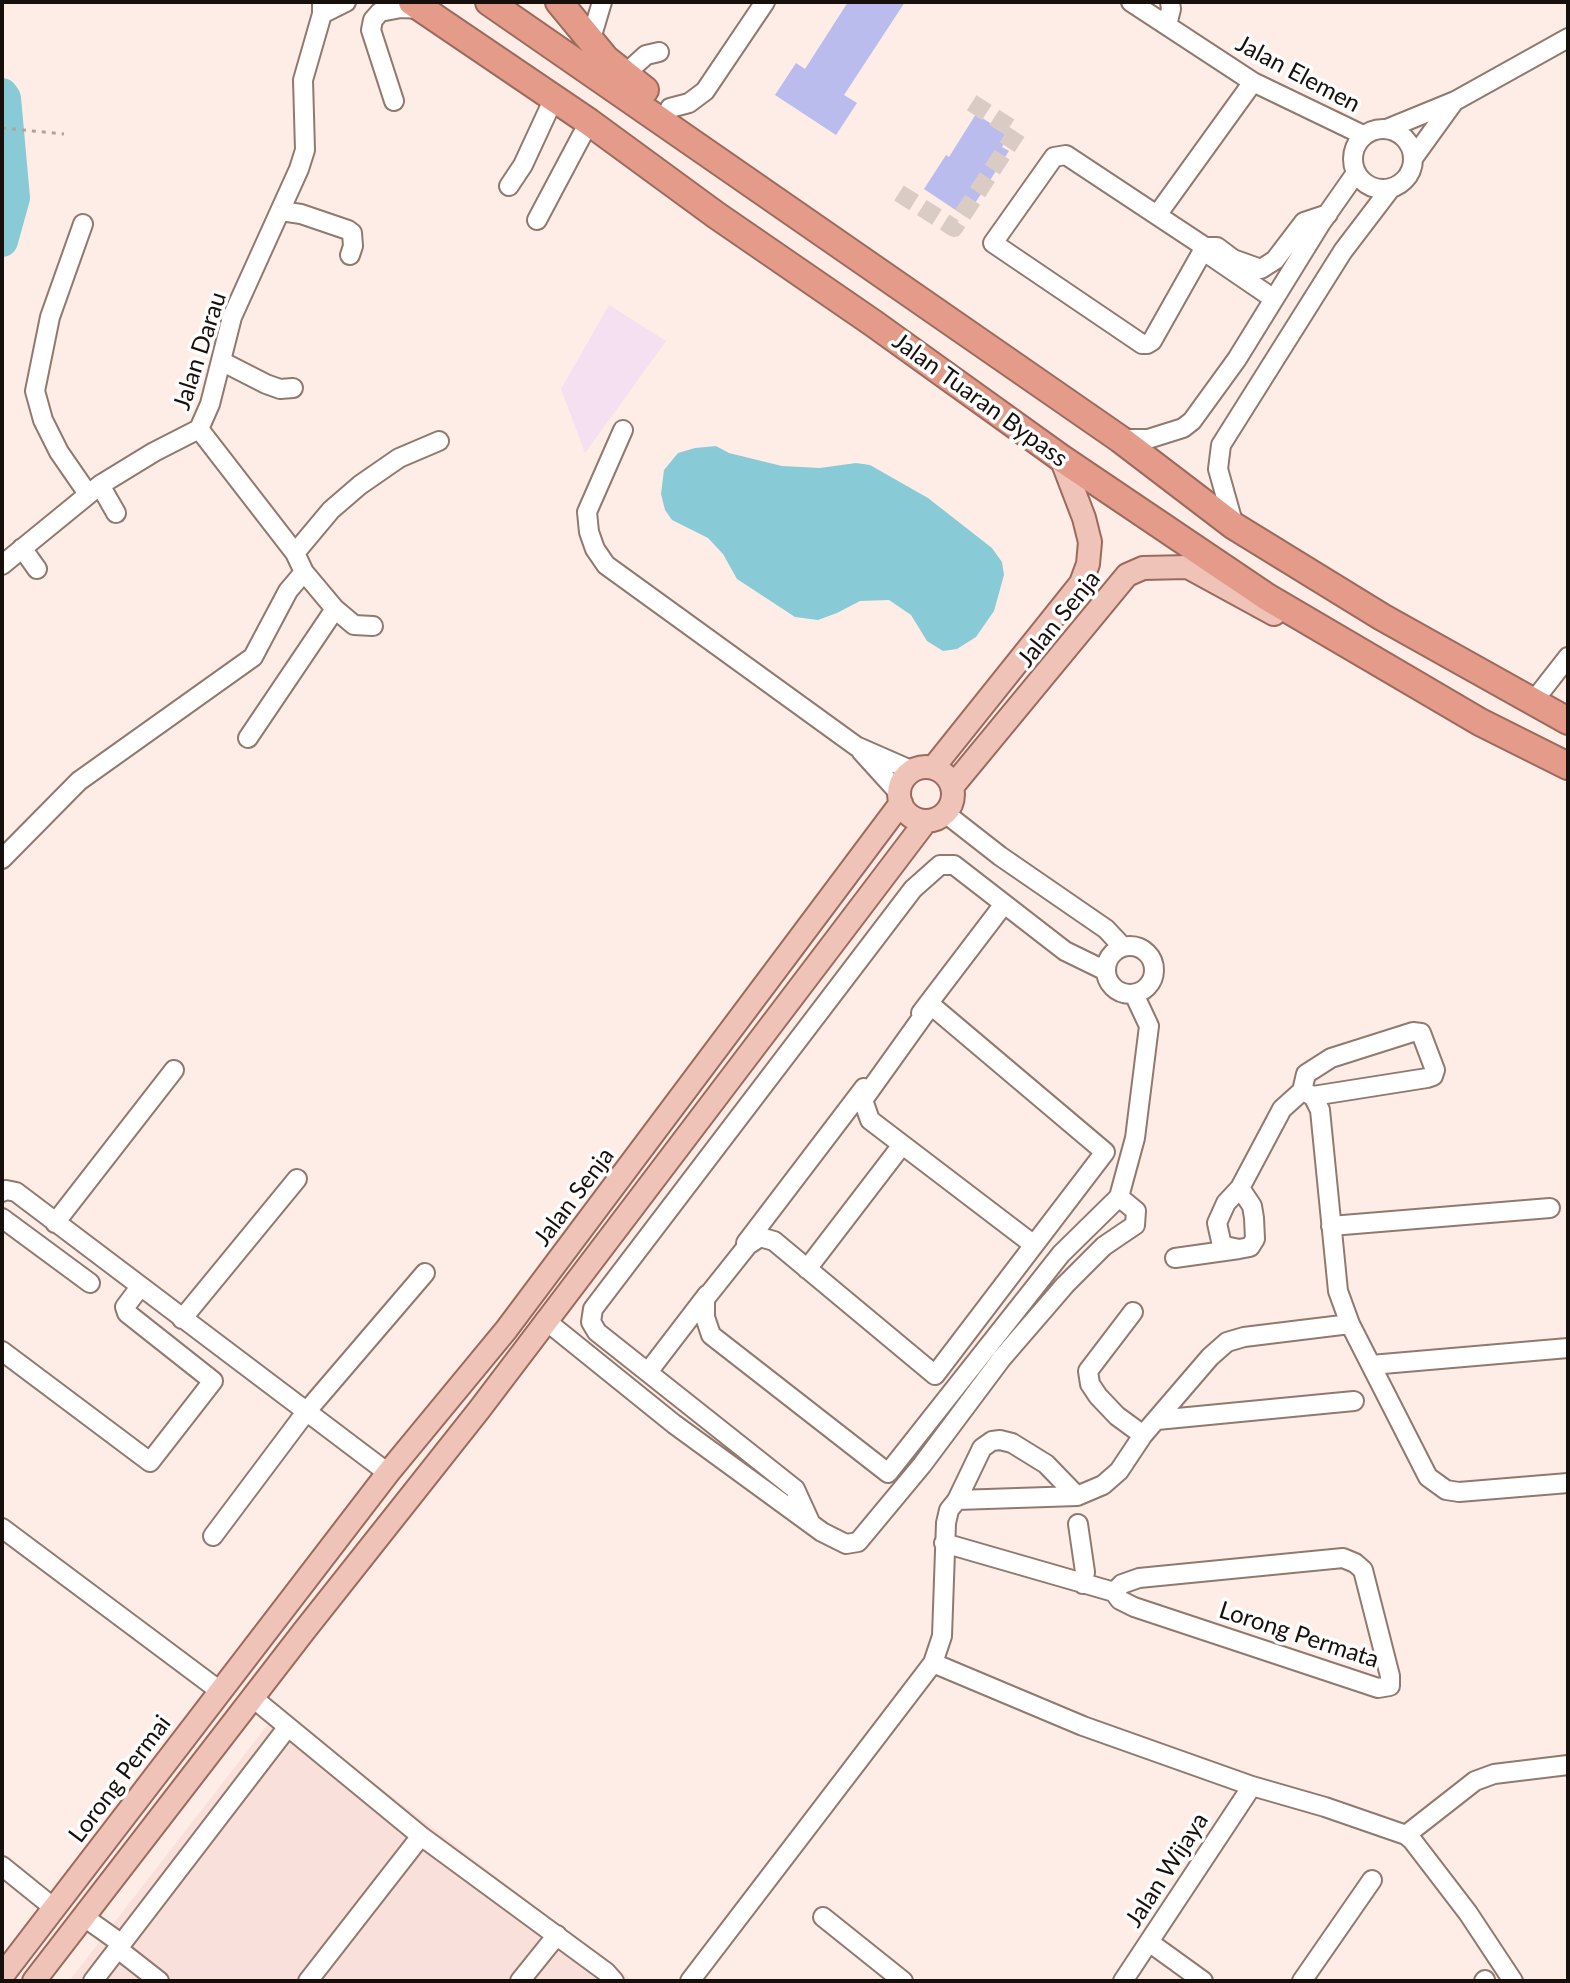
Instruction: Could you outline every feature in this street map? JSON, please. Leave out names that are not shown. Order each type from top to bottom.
[{"type":"highway","points":[[559,2],[590,42],[624,75],[737,161],[801,218]]},
{"type":"highway","name":"Jalan Tuaran Bypass","points":[[417,5],[589,122],[1061,458],[1267,597],[1480,722],[1568,766]]},
{"type":"highway","points":[[502,6],[500,36],[516,54],[867,304],[873,323]]},
{"type":"highway","name":"Jalan Tuaran Bypass","points":[[502,6],[1120,439],[1234,526],[1382,617],[1568,721]]},
{"type":"main road","name":"Jalan Senja","points":[[279,1614],[388,1473],[506,1330],[901,798],[903,781],[923,769],[1081,583],[1088,564],[1090,542],[1061,458]]},
{"type":"main road","name":"Jalan Senja","points":[[253,1698],[479,1410],[545,1320],[935,817],[952,801],[952,787],[1127,575],[1143,568],[1188,567],[1281,617],[1327,632]]},
{"type":"main road","points":[[923,769],[945,775],[952,787]]},
{"type":"main road","points":[[901,798],[911,816],[935,817]]},
{"type":"main road","name":"Lorong Permai","points":[[2,1976],[279,1614]]},
{"type":"main road","points":[[34,1981],[253,1698]]},
{"type":"street","name":"Jalan Darau","points":[[2,565],[94,489],[199,429],[210,404],[232,317],[281,211],[305,150],[303,80],[322,8],[346,2]]},
{"type":"street","points":[[590,42],[602,2]]},
{"type":"street","points":[[670,108],[689,103],[705,91],[765,2]]},
{"type":"street","name":"Jalan Elemen","points":[[1131,2],[1253,82],[1363,135]]},
{"type":"street","points":[[1167,25],[1170,2]]},
{"type":"street","points":[[394,101],[371,30],[373,20],[380,12],[417,5]]},
{"type":"street","points":[[1455,101],[1414,157],[1411,171],[1403,182],[1391,188],[1377,189],[1365,183],[1356,173],[1353,160],[1355,146],[1363,135],[1375,129],[1389,128],[1455,101],[1568,38]]},
{"type":"street","points":[[624,75],[646,55],[659,52]]},
{"type":"street","points":[[1157,215],[1253,82]]},
{"type":"street","points":[[509,186],[523,165],[554,98]]},
{"type":"street","points":[[537,220],[589,122]]},
{"type":"street","points":[[1389,128],[1401,134],[1410,144],[1414,157]]},
{"type":"street","points":[[1205,247],[1152,341],[1142,344],[993,243],[1054,157],[1066,155],[1205,247],[1211,256],[1274,299]]},
{"type":"street","points":[[1120,439],[1148,439],[1183,428],[1192,421],[1237,359],[1356,173]]},
{"type":"street","points":[[1234,526],[1218,469],[1221,445],[1343,251],[1391,188]]},
{"type":"street","points":[[281,211],[301,214],[348,230],[352,233],[350,255]]},
{"type":"street","points":[[1205,247],[1217,247],[1233,259],[1261,269],[1275,260],[1304,222],[1328,214]]},
{"type":"street","points":[[83,224],[50,317],[35,391],[43,420],[59,452],[116,513]]},
{"type":"street","points":[[221,361],[266,384],[280,389],[293,388]]},
{"type":"street","points":[[199,429],[295,553],[304,572],[335,609],[354,625],[373,626]]},
{"type":"street","points":[[623,430],[587,512],[592,540],[606,565],[856,746],[901,798]]},
{"type":"street","points":[[295,553],[331,510],[360,485],[399,458],[439,441]]},
{"type":"street","points":[[22,548],[37,569]]},
{"type":"street","points":[[2,859],[79,781],[253,657],[288,591],[304,572]]},
{"type":"street","points":[[248,738],[335,609]]},
{"type":"street","points":[[1532,703],[1568,657]]},
{"type":"street","points":[[856,746],[923,769]]},
{"type":"street","points":[[935,817],[1000,856],[1106,929],[1122,946]]},
{"type":"street","points":[[811,1524],[795,1489],[597,1332],[591,1322],[593,1309],[913,889],[940,865],[954,865],[1065,951],[1106,971]]},
{"type":"street","points":[[648,1372],[1004,904]]},
{"type":"street","points":[[1122,946],[1146,950],[1154,963],[1153,979],[1142,991],[1134,994],[1119,991],[1108,980],[1106,971],[1110,956],[1122,946]]},
{"type":"street","points":[[1034,1245],[870,1120],[863,1100],[931,1005],[1105,1152],[935,1375],[774,1241],[760,1237],[748,1245],[705,1299],[705,1317],[711,1335],[888,1473],[1061,1254],[1119,1197],[1135,1138],[1149,1026],[1134,994]]},
{"type":"street","points":[[1239,1249],[1225,1246],[1217,1236],[1217,1223],[1226,1203],[1240,1188],[1282,1109],[1308,1094],[1433,1076],[1435,1070],[1429,1049],[1417,1031],[1331,1058],[1306,1074],[1308,1094],[1320,1110],[1338,1291],[1350,1324],[1428,1477],[1437,1485],[1459,1492],[1568,1483]]},
{"type":"street","points":[[55,1223],[174,1070]]},
{"type":"street","points":[[807,1269],[902,1145]]},
{"type":"street","points":[[182,1319],[297,1179]]},
{"type":"street","points":[[1175,1258],[1250,1247],[1256,1228],[1252,1206],[1240,1188]]},
{"type":"street","points":[[2,1192],[16,1192],[388,1473]]},
{"type":"street","points":[[545,1320],[674,1424],[811,1524],[846,1544],[858,1542],[922,1465],[1002,1358],[1065,1285],[1104,1246],[1131,1229],[1137,1219],[1136,1211],[1119,1197]]},
{"type":"street","points":[[1331,1226],[1550,1208]]},
{"type":"street","points":[[2,1218],[90,1283]]},
{"type":"street","points":[[1089,1227],[1104,1246]]},
{"type":"street","points":[[213,1536],[306,1412],[425,1273]]},
{"type":"street","points":[[2,1351],[150,1462],[213,1381],[127,1313],[125,1307],[140,1287]]},
{"type":"street","points":[[1133,1312],[1088,1371],[1090,1384],[1098,1396],[1117,1416],[1143,1435]]},
{"type":"street","points":[[957,1500],[1077,1496],[1103,1485],[1119,1471],[1143,1435],[1210,1357],[1227,1342],[1244,1337],[1350,1324]]},
{"type":"street","points":[[1371,1365],[1568,1348]]},
{"type":"street","points":[[1157,1420],[1354,1401]]},
{"type":"street","points":[[690,1981],[933,1663],[942,1636],[944,1543],[949,1510],[982,1448],[992,1441],[1012,1443],[1046,1464],[1077,1496]]},
{"type":"street","points":[[1078,1524],[1085,1572],[1083,1584]]},
{"type":"street","points":[[2,1528],[220,1691]]},
{"type":"street","name":"Lorong Permata","points":[[944,1543],[1114,1592],[1120,1600],[1134,1607],[1378,1688],[1390,1686],[1363,1570],[1343,1558],[1139,1578],[1122,1584],[1114,1592]]},
{"type":"street","points":[[933,1663],[1083,1726],[1252,1786],[1406,1835],[1468,1913],[1513,1981]]},
{"type":"street","points":[[253,1698],[421,1836],[557,1935],[614,1981]]},
{"type":"street","points":[[93,1981],[287,1728]]},
{"type":"street","points":[[1406,1835],[1475,1781],[1494,1774],[1568,1765]]},
{"type":"street","name":"Jalan Wijaya","points":[[1123,1981],[1252,1786]]},
{"type":"street","points":[[308,1981],[421,1836]]},
{"type":"street","points":[[2,1866],[54,1908]]},
{"type":"street","points":[[1302,1981],[1372,1880]]},
{"type":"street","points":[[84,1917],[159,1981]]},
{"type":"street","points":[[823,1917],[903,1981]]},
{"type":"street","points":[[520,1981],[557,1935]]},
{"type":"street","points":[[1149,1942],[1203,1981]]},
{"type":"path","points":[[2,128],[64,134]]},
{"type":"shaded area","points":[[609,305],[666,341],[585,453],[561,389]]},
{"type":"shaded area","points":[[279,1710],[633,1981],[69,1981]]},
{"type":"water","points":[[716,446],[729,453],[782,466],[820,468],[856,463],[870,465],[928,498],[992,548],[1002,562],[1004,575],[994,611],[976,637],[957,649],[943,651],[927,641],[911,615],[889,600],[860,601],[818,620],[795,617],[737,579],[723,554],[708,538],[672,520],[665,510],[661,494],[664,470],[678,453]]},
{"type":"building","points":[[848,2],[905,2],[844,95],[857,103],[836,135],[775,95],[796,63],[805,69]]},
{"type":"building","points":[[976,114],[1009,135],[1002,147],[1009,151],[966,217],[924,189]]},
{"type":"waterway","points":[[2,94],[5,98],[14,198],[2,241]]},
{"type":"tunnel","points":[[899,193],[954,228],[1017,132],[969,101]]}]
